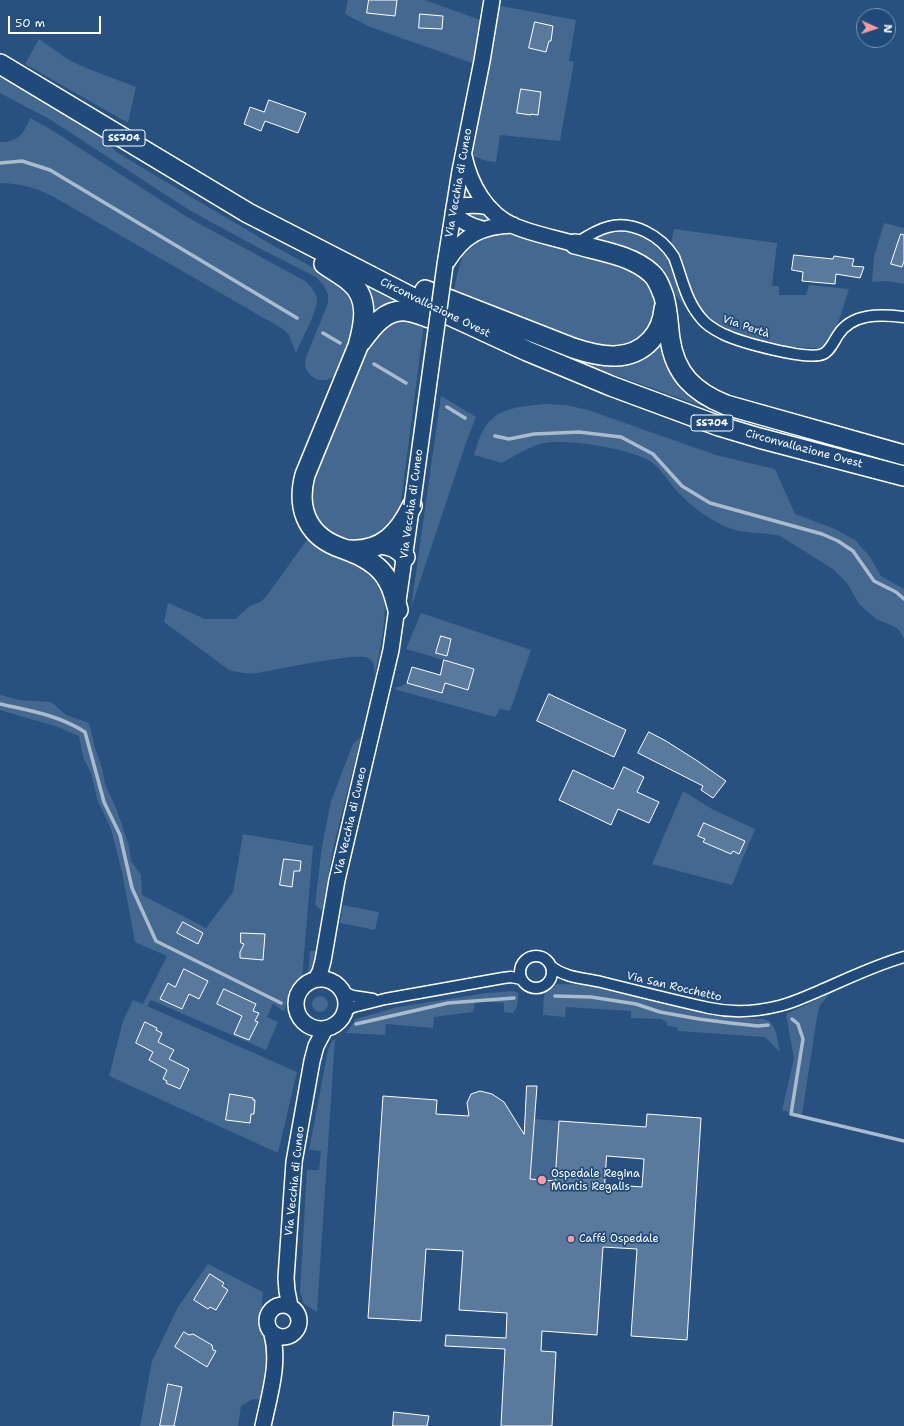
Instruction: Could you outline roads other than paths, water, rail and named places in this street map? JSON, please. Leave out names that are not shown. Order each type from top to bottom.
[{"type":"highway","name":"Circonvallazione Ovest","points":[[0,64],[248,213],[343,263],[527,351],[611,386],[719,426],[904,476]]},
{"type":"highway","points":[[248,213],[350,282],[361,296],[364,305],[362,334],[305,475],[301,496],[306,519],[310,526],[328,542],[362,556],[377,567],[388,580],[398,610]]},
{"type":"highway","points":[[575,244],[628,259],[655,276],[662,292],[668,316],[670,340],[676,364],[690,383],[699,392],[726,405],[904,455]]},
{"type":"highway","points":[[343,263],[390,277],[573,348],[598,355],[609,356],[630,354],[639,350],[652,338],[661,325],[663,317],[664,310],[662,292]]},
{"type":"highway","points":[[358,346],[381,318],[404,311],[412,312],[527,351]]},
{"type":"highway","points":[[348,550],[365,550],[380,544],[395,533],[412,506]]},
{"type":"highway","points":[[377,567],[393,566],[404,559],[398,550],[393,547],[380,544]]},
{"type":"street","name":"Via Vecchia di Cuneo","points":[[323,980],[328,972],[327,943],[333,899],[384,682],[398,610],[445,265],[463,151],[482,61],[492,0]]},
{"type":"street","points":[[463,151],[471,180],[488,207],[498,216],[513,225],[575,244]]},
{"type":"street","points":[[482,229],[465,223],[454,210],[471,204],[479,204],[488,207]]},
{"type":"street","points":[[445,265],[468,237],[482,229],[513,225]]},
{"type":"street","name":"Via Pertà","points":[[575,244],[590,234],[610,226],[630,227],[650,233],[665,244],[670,250],[676,261],[692,305],[702,320],[723,334],[739,340],[785,352],[806,355],[822,355],[829,349],[844,327],[856,319],[873,316],[904,317]]},
{"type":"street","name":"Via San Rocchetto","points":[[502,978],[520,967],[523,961],[536,955],[548,961],[557,971],[574,977],[598,981],[709,1008],[746,1012],[788,1004],[904,957]]},
{"type":"street","points":[[520,967],[519,974],[521,979]]},
{"type":"street","points":[[549,982],[552,974],[552,967]]},
{"type":"street","name":"Via San Rocchetto","points":[[344,1012],[353,1007],[385,998],[502,978],[521,979],[529,987],[535,989],[543,987],[549,982],[574,977]]},
{"type":"street","points":[[325,1029],[308,1026],[300,1020],[296,1010],[295,1000],[299,990],[306,983],[323,980],[340,987],[345,998],[344,1012]]},
{"type":"street","name":"Via San Rocchetto","points":[[343,992],[366,999],[385,998]]},
{"type":"street","name":"Via Vecchia di Cuneo","points":[[284,1305],[287,1292],[286,1278],[294,1162],[312,1061],[316,1046],[325,1029],[337,1023],[344,1012]]},
{"type":"street","name":"Via Vecchia di Cuneo","points":[[308,1026],[312,1061]]},
{"type":"street","name":"Via Vecchia di Cuneo","points":[[263,1426],[274,1370],[275,1344],[266,1321],[272,1308],[284,1305],[298,1314],[299,1326],[283,1346],[274,1370]]},
{"type":"street","points":[[272,1334],[277,1337],[289,1337]]},
{"type":"waterway","points":[[0,163],[22,161],[50,170],[297,318]]},
{"type":"waterway","points":[[323,333],[340,343]]},
{"type":"waterway","points":[[374,364],[406,383]]},
{"type":"waterway","points":[[447,407],[465,418]]},
{"type":"waterway","points":[[495,436],[509,439],[534,434],[579,432],[621,437],[653,454],[682,486],[710,503],[822,534],[838,541],[853,551],[874,581],[896,592],[904,599]]},
{"type":"waterway","points":[[0,704],[33,711],[65,721],[85,732],[104,802],[120,835],[132,888],[156,941],[281,1003]]},
{"type":"waterway","points":[[555,996],[591,997],[636,1004],[660,1012],[699,1019],[758,1026],[768,1025]]},
{"type":"waterway","points":[[356,1024],[448,1003],[514,998]]},
{"type":"waterway","points":[[792,1019],[798,1024],[803,1039],[791,1114],[904,1141]]},
{"type":"place","name":"Ospedale Regina Montis Regalis","points":[[542,1180]]},
{"type":"place","name":"Caffé Ospedale","points":[[571,1239]]}]
